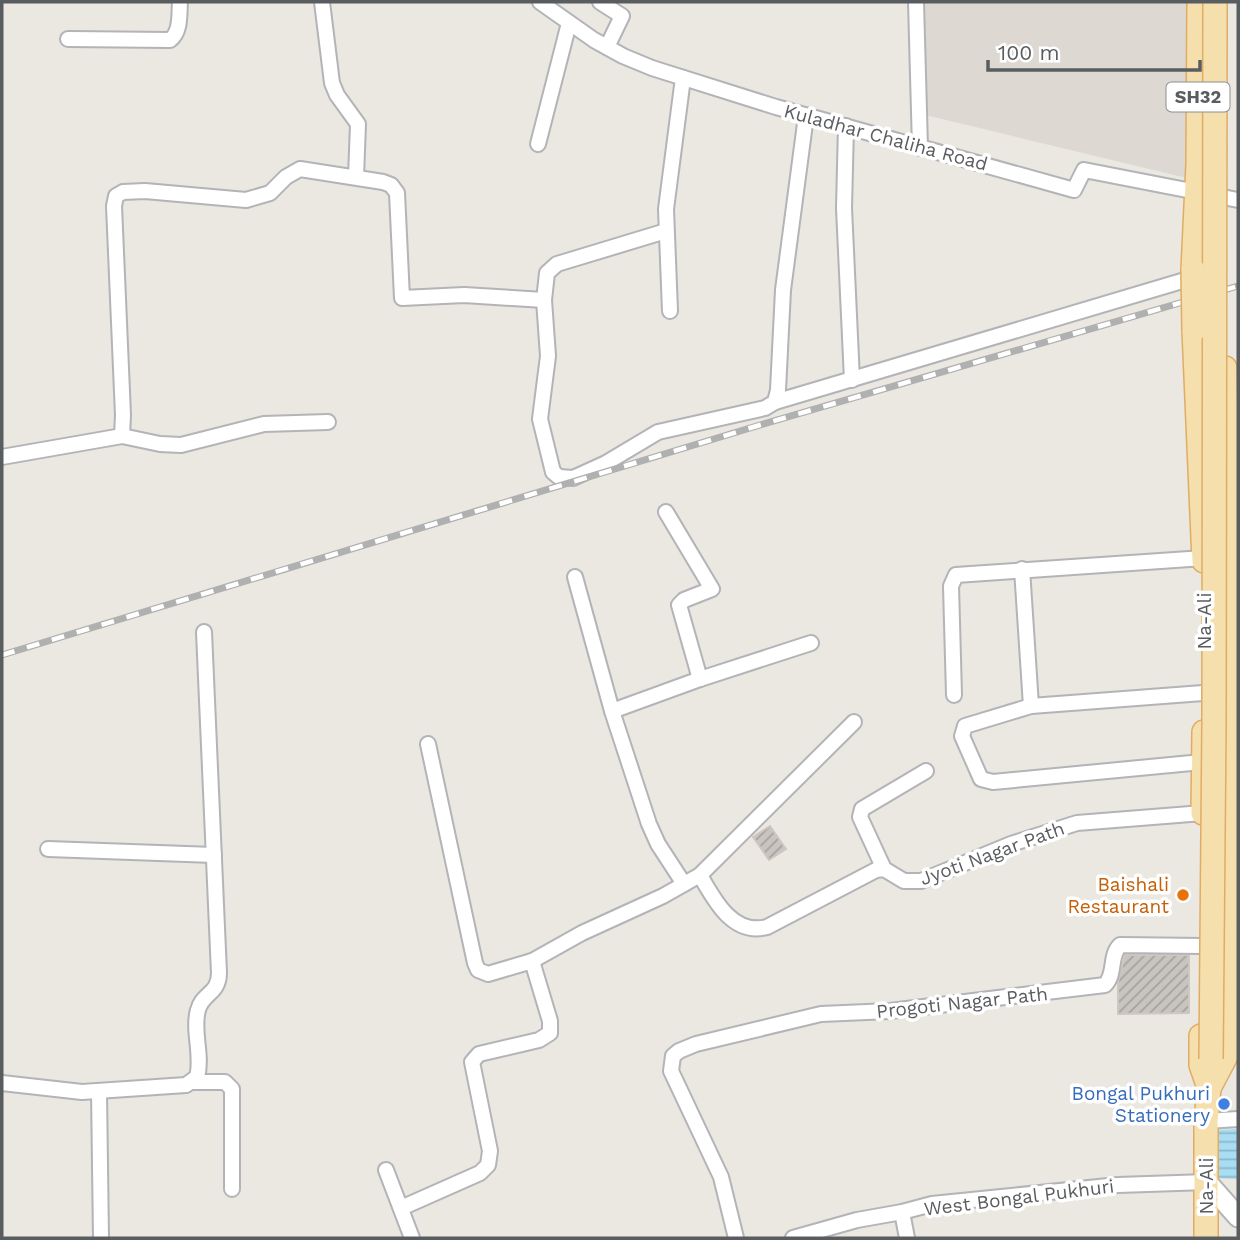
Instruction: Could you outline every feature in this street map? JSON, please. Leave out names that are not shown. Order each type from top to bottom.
[{"type":"main road","name":"Na-Ali","points":[[1199,2],[1198,164],[1193,274],[1204,558],[1201,1065],[1209,1088],[1206,1121],[1206,1238]]},
{"type":"main road","points":[[1209,1088],[1214,723],[1216,2]]},
{"type":"main road","points":[[1209,1088],[1224,1060],[1228,1045],[1235,883],[1233,535],[1224,269],[1232,198],[1224,2]]},
{"type":"street","points":[[68,39],[170,40],[178,29],[180,2]]},
{"type":"street","points":[[322,2],[332,83],[337,95],[358,124],[356,177]]},
{"type":"street","name":"Kuladhar Chaliha Road","points":[[540,2],[607,47],[633,60],[806,116],[1074,190],[1084,170],[1232,198]]},
{"type":"street","points":[[600,2],[622,16],[607,47]]},
{"type":"street","points":[[916,2],[920,148]]},
{"type":"street","points":[[538,144],[569,23]]},
{"type":"street","points":[[670,311],[666,231],[669,180],[683,78]]},
{"type":"street","points":[[775,402],[778,390],[783,290],[806,116]]},
{"type":"street","points":[[846,127],[844,208],[852,380]]},
{"type":"street","points":[[122,436],[114,206],[116,196],[123,192],[145,191],[246,200],[270,193],[286,177],[300,169],[391,185],[397,193],[402,298],[464,295],[544,300]]},
{"type":"street","points":[[666,231],[557,264],[547,273],[544,300],[548,356],[540,419],[553,472],[559,477],[573,478],[606,463],[658,432],[765,408],[775,402],[1193,274]]},
{"type":"street","points":[[2,457],[122,436],[181,445],[264,424],[328,422]]},
{"type":"street","points":[[666,512],[712,589],[684,600],[679,605],[700,679]]},
{"type":"street","points":[[954,695],[952,579],[956,575],[1204,558]]},
{"type":"street","points":[[1022,569],[1031,706]]},
{"type":"street","points":[[575,577],[612,711],[649,824],[658,844],[684,884]]},
{"type":"street","points":[[193,1082],[199,1071],[198,1008],[214,991],[219,980],[204,632]]},
{"type":"street","points":[[612,711],[811,643]]},
{"type":"street","points":[[1202,762],[993,782],[981,779],[962,736],[965,726],[1031,706],[1203,693]]},
{"type":"street","points":[[428,744],[478,970],[488,974],[532,961],[589,929],[700,875],[854,722]]},
{"type":"street","points":[[700,875],[725,912],[746,929],[758,930],[767,927],[876,870],[884,869],[860,817],[862,809],[926,771]]},
{"type":"street","name":"Jyoti Nagar Path","points":[[884,869],[904,881],[921,881],[1011,844],[1077,823],[1203,813]]},
{"type":"street","points":[[48,849],[214,855]]},
{"type":"street","name":"Progoti Nagar Path","points":[[736,1238],[721,1177],[671,1071],[673,1056],[680,1051],[696,1044],[806,1016],[890,1011],[1105,985],[1111,976],[1114,953],[1120,945],[1202,946]]},
{"type":"street","points":[[401,1208],[480,1173],[488,1165],[490,1151],[472,1062],[478,1054],[539,1040],[550,1033],[550,1021],[532,961]]},
{"type":"street","points":[[2,1083],[99,1092],[186,1085],[193,1082],[225,1082],[232,1089],[232,1189]]},
{"type":"street","points":[[99,1092],[101,1238]]},
{"type":"street","points":[[1206,1121],[1238,1119]]},
{"type":"street","points":[[386,1170],[412,1238]]},
{"type":"street","points":[[1207,1182],[1238,1217]]},
{"type":"street","name":"West Bongal Pukhuri","points":[[793,1238],[857,1220],[932,1204],[1118,1185],[1207,1182]]},
{"type":"street","points":[[902,1212],[907,1238]]},
{"type":"shaded area","points":[[916,2],[1197,2],[1195,180],[921,114]]},
{"type":"water","points":[[1238,1129],[1238,1179],[1215,1178],[1214,1130]]},
{"type":"building","points":[[770,826],[786,849],[769,860],[753,837]]},
{"type":"building","points":[[1125,955],[1189,955],[1189,1013],[1118,1014],[1118,982]]},
{"type":"railway","points":[[2,655],[760,425],[1238,286]]},
{"type":"place","name":"Baishali Restaurant","points":[[1183,895]]},
{"type":"place","name":"Bongal Pukhuri Stationery","points":[[1224,1104]]}]
